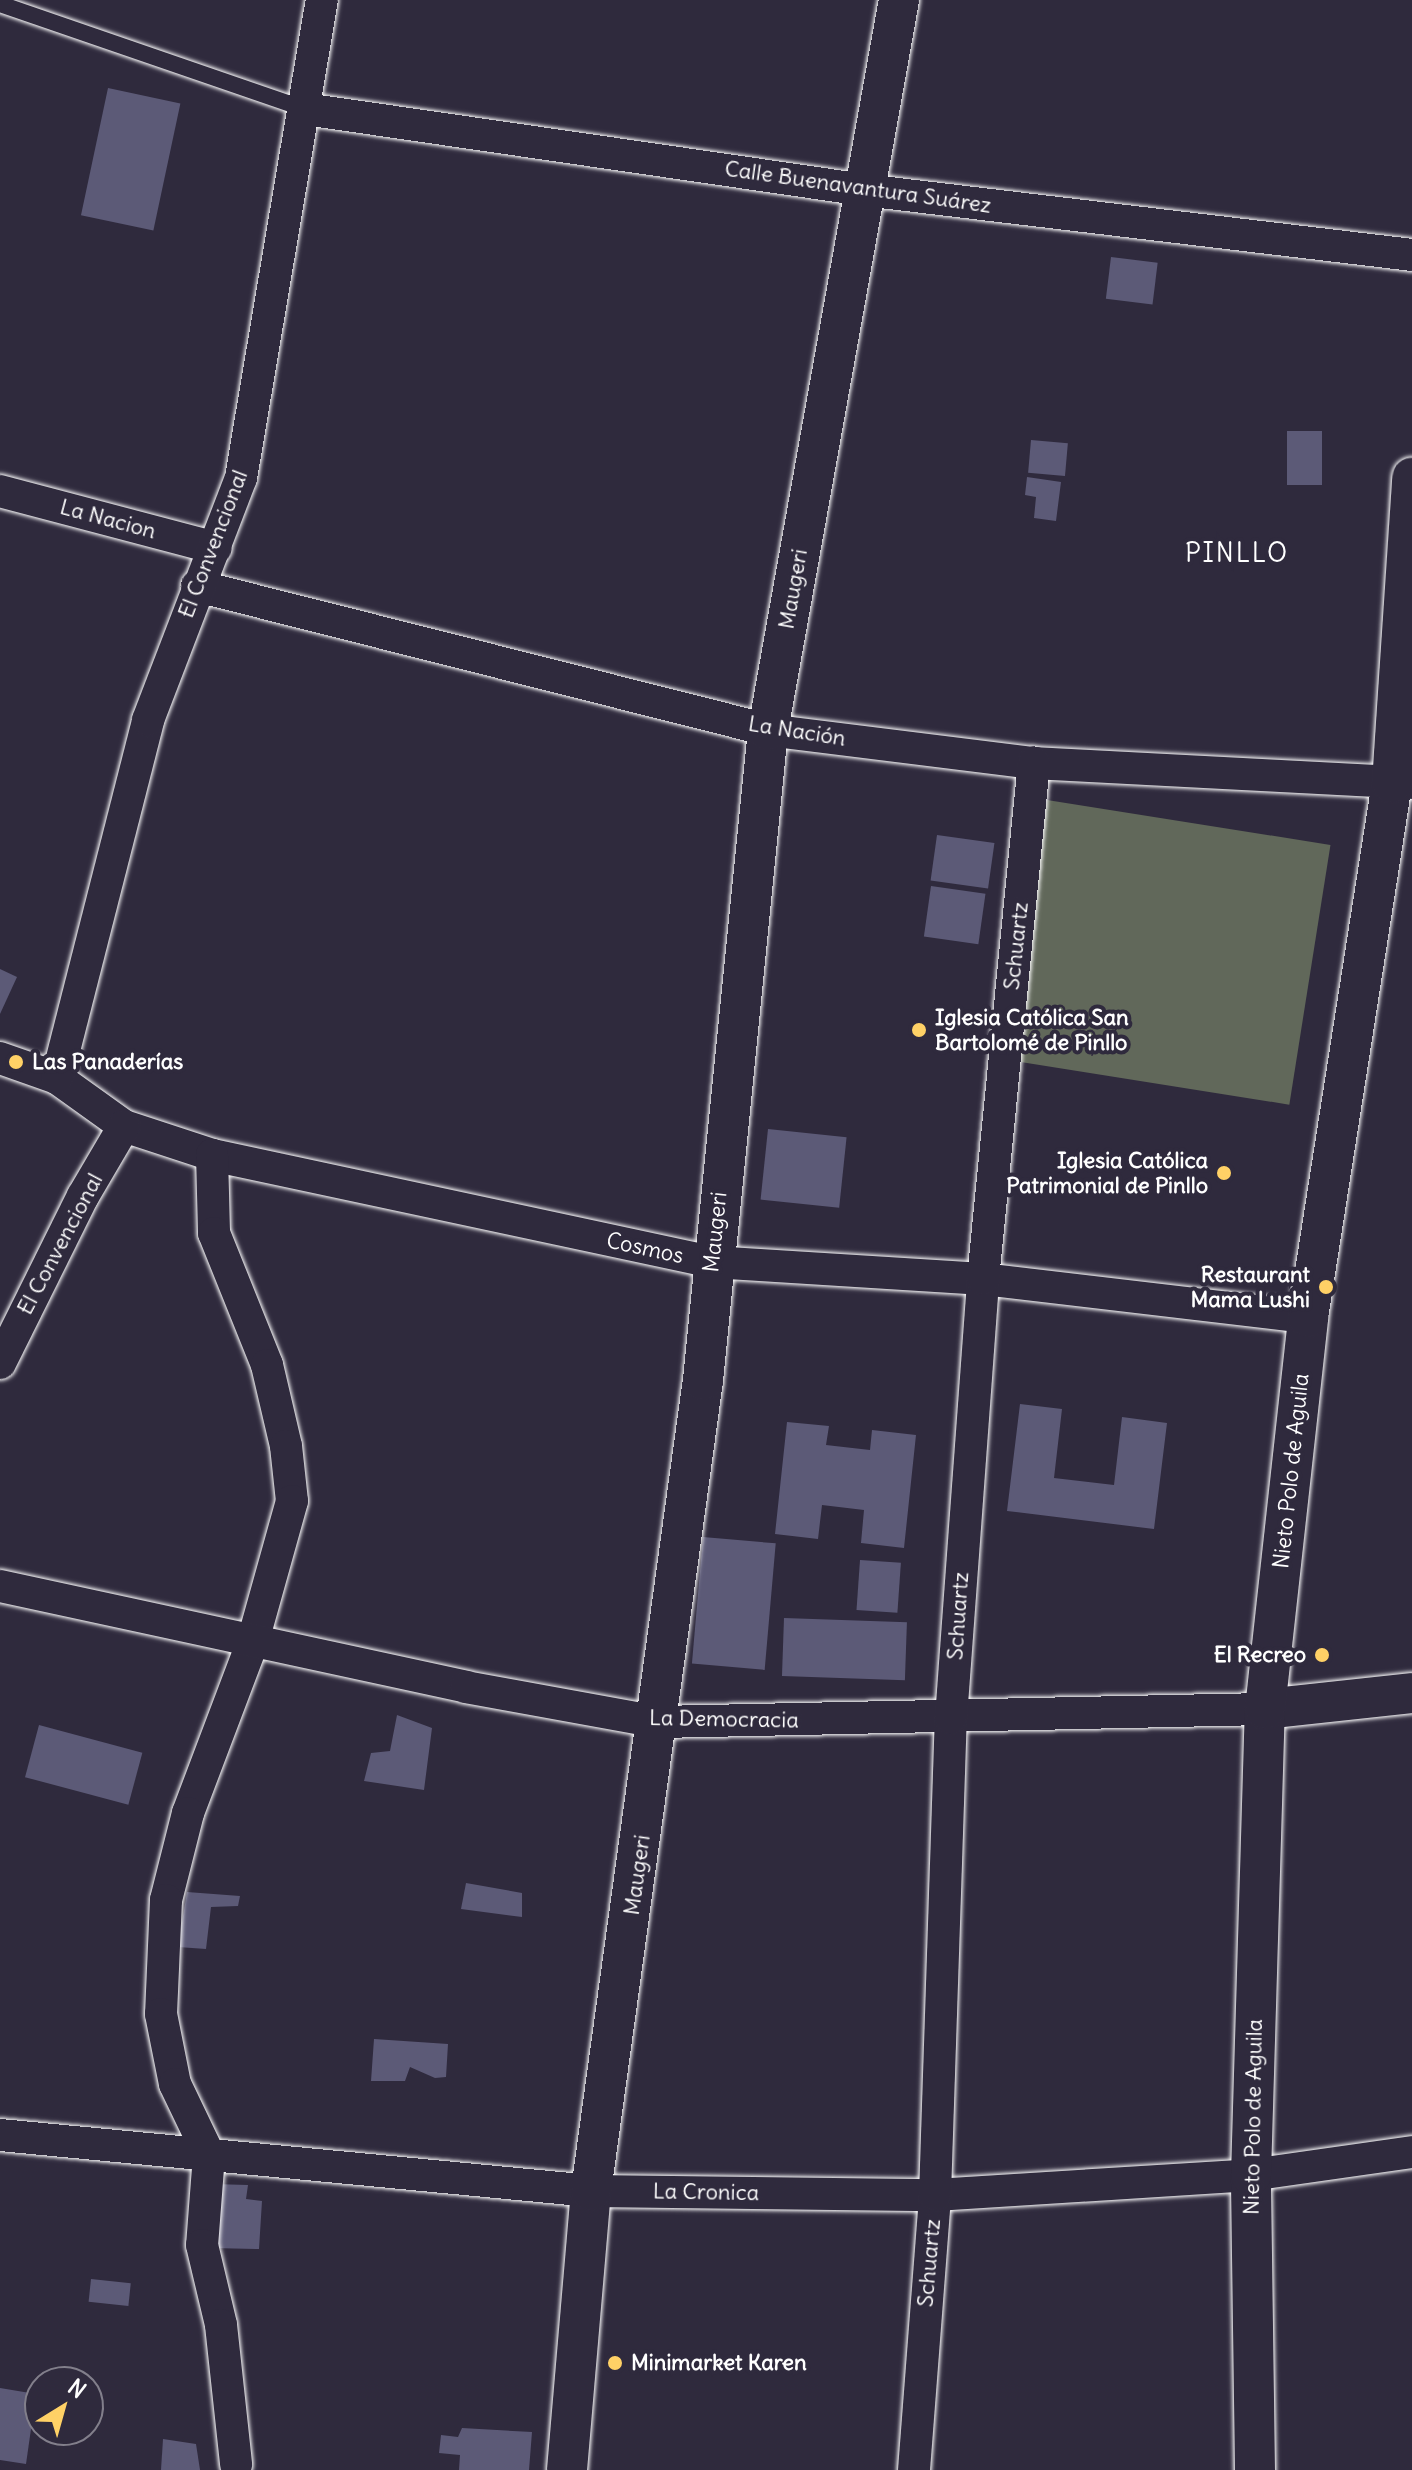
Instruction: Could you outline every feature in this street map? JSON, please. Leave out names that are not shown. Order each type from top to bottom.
[{"type":"street","points":[[298,0],[312,43]]},
{"type":"street","name":"El Convencional","points":[[57,1078],[148,720],[241,478],[254,418],[305,109],[312,43],[322,0]]},
{"type":"street","name":"Maugeri","points":[[567,2470],[591,2191],[659,1722],[703,1380],[712,1262],[768,730],[899,0]]},
{"type":"street","name":"Calle Buenavantura Suárez","points":[[305,109],[864,190],[1412,255]]},
{"type":"street","name":"Nieto Polo de Aguila","points":[[1255,2470],[1251,2175],[1265,1709],[1308,1317],[1402,783],[1412,478]]},
{"type":"street","name":"La Nacion","points":[[0,491],[216,548]]},
{"type":"street","name":"La Nación","points":[[197,586],[768,730],[1034,763],[1402,783]]},
{"type":"street","name":"Schuartz","points":[[914,2470],[935,2195],[951,1718],[983,1279],[1034,763]]},
{"type":"street","name":"Cosmos","points":[[0,1058],[57,1078],[124,1126],[212,1155],[712,1262],[983,1279],[1308,1317]]},
{"type":"street","name":"El Convencional","points":[[0,1363],[33,1291],[124,1126]]},
{"type":"street","points":[[212,1155],[214,1233],[267,1365],[286,1446],[292,1501],[253,1641],[188,1813],[166,1900],[161,2014],[175,2084],[209,2155],[202,2245],[221,2325],[236,2464]]},
{"type":"street","name":"La Democracia","points":[[0,1586],[253,1641],[659,1722],[1265,1709],[1412,1693]]},
{"type":"street","name":"La Cronica","points":[[0,2135],[591,2191],[935,2195],[1251,2175],[1412,2152]]},
{"type":"lane","points":[[0,4],[305,109]]},
{"type":"green space","points":[[1047,800],[1330,845],[1289,1105],[1006,1060]]},
{"type":"building","points":[[108,88],[180,103],[153,231],[81,215]]},
{"type":"building","points":[[1111,257],[1158,263],[1153,304],[1106,299]]},
{"type":"building","points":[[1287,431],[1322,431],[1322,485],[1287,485]]},
{"type":"building","points":[[1031,440],[1068,443],[1065,476],[1028,473]]},
{"type":"building","points":[[1027,477],[1061,482],[1056,521],[1034,518],[1036,497],[1025,495]]},
{"type":"building","points":[[937,835],[994,843],[988,889],[931,881]]},
{"type":"building","points":[[931,886],[985,894],[978,944],[924,937]]},
{"type":"building","points":[[0,969],[17,977],[0,1014]]},
{"type":"building","points":[[768,1129],[847,1137],[839,1208],[761,1200]]},
{"type":"building","points":[[1020,1404],[1062,1409],[1054,1478],[1114,1485],[1122,1417],[1167,1423],[1154,1529],[1007,1511]]},
{"type":"building","points":[[787,1422],[829,1426],[826,1445],[870,1450],[872,1430],[916,1435],[904,1548],[861,1543],[864,1510],[822,1505],[818,1539],[775,1534]]},
{"type":"building","points":[[703,1537],[776,1543],[765,1670],[692,1664]]},
{"type":"building","points":[[860,1560],[901,1563],[897,1613],[857,1610]]},
{"type":"building","points":[[784,1618],[907,1622],[905,1680],[782,1676]]},
{"type":"building","points":[[397,1715],[432,1728],[424,1790],[364,1781],[371,1753],[390,1751]]},
{"type":"building","points":[[39,1725],[142,1753],[128,1805],[25,1777]]},
{"type":"building","points":[[466,1883],[522,1893],[522,1917],[461,1909]]},
{"type":"building","points":[[187,1892],[240,1896],[238,1906],[211,1907],[206,1949],[178,1947]]},
{"type":"building","points":[[374,2039],[448,2044],[446,2077],[435,2078],[410,2067],[405,2081],[371,2081]]},
{"type":"building","points":[[212,2184],[248,2185],[246,2199],[262,2201],[259,2249],[212,2248]]},
{"type":"building","points":[[91,2279],[131,2283],[128,2306],[89,2302]]},
{"type":"building","points":[[0,2388],[24,2392],[24,2446],[29,2446],[26,2464],[0,2460]]},
{"type":"building","points":[[462,2428],[532,2432],[529,2470],[459,2470],[460,2455],[439,2453],[441,2435],[458,2437]]},
{"type":"building","points":[[163,2439],[196,2444],[200,2470],[161,2470]]},
{"type":"place","name":"Iglesia Católica San Bartolomé de Pinllo","points":[[919,1030]]},
{"type":"place","name":"Las Panaderías","points":[[16,1062]]},
{"type":"place","name":"Iglesia Católica Patrimonial de Pinllo","points":[[1224,1173]]},
{"type":"place","name":"Restaurant Mama Lushi","points":[[1326,1287]]},
{"type":"place","name":"El Recreo","points":[[1322,1655]]},
{"type":"place","name":"Minimarket Karen","points":[[615,2363]]},
{"type":"district","name":"PINLLO","points":[[1237,553]]}]
